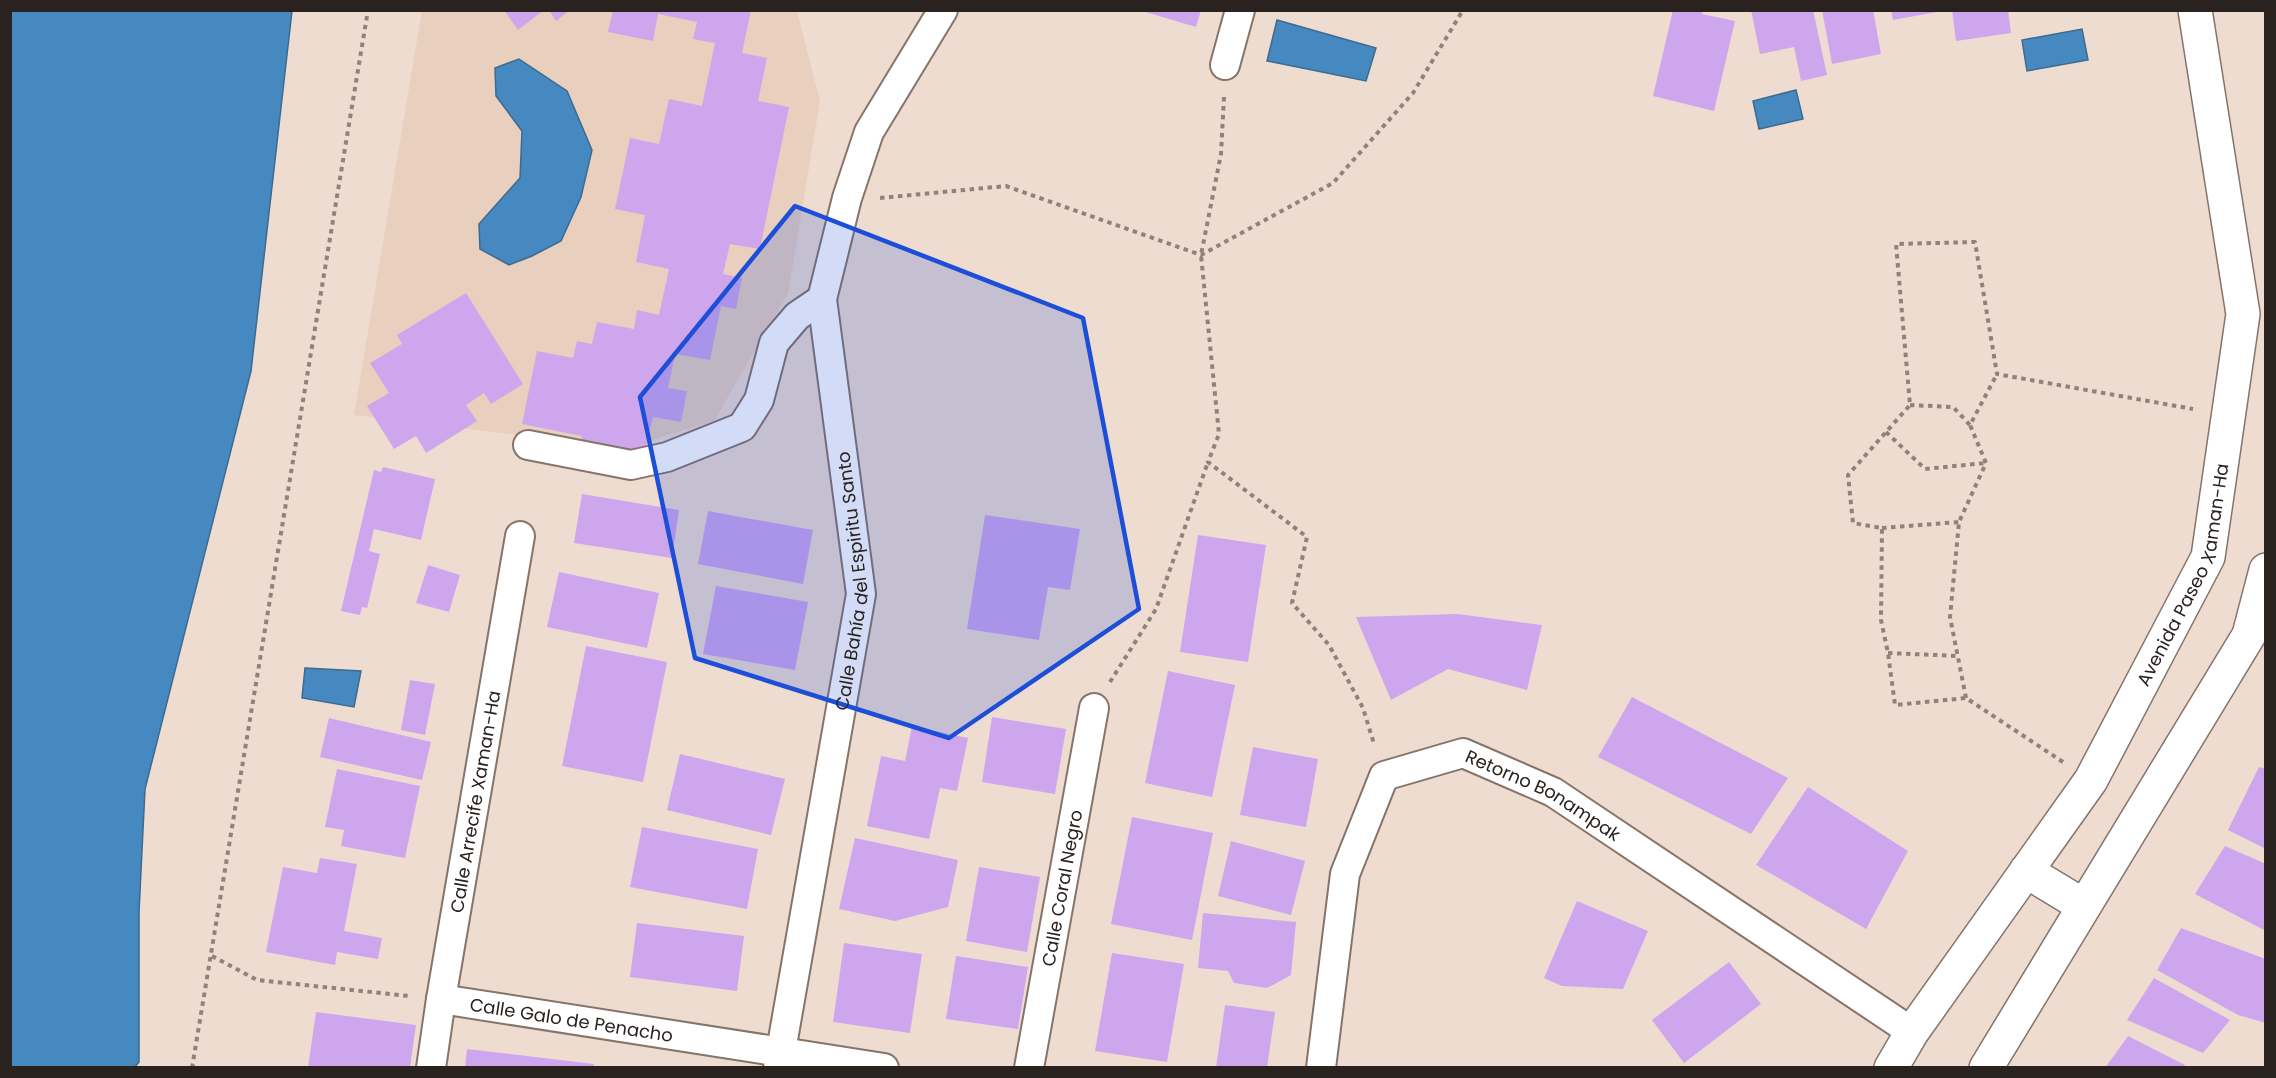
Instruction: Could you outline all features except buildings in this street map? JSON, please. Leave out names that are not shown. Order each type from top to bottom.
[{"type":"main road","name":"Avenida Paseo Xaman-Ha","points":[[1891,1068],[1912,1032],[2091,780],[2208,557],[2243,314],[2195,10]]},
{"type":"main road","points":[[1986,1068],[2249,634],[2265,570]]},
{"type":"main road","points":[[2026,872],[2084,906]]},
{"type":"street","name":"Calle Bahía del Espiritu Santo","points":[[780,1059],[861,594],[822,299],[847,198],[869,132],[943,10]]},
{"type":"street","points":[[1225,66],[1240,10]]},
{"type":"street","points":[[528,445],[632,465],[667,457],[742,427],[759,400],[774,343],[797,316],[822,299]]},
{"type":"street","name":"Calle Arrecife Xaman-Ha","points":[[431,1068],[520,537]]},
{"type":"street","name":"Calle Coral Negro","points":[[1029,1068],[1094,708]]},
{"type":"street","name":"Retorno Bonampak","points":[[1384,776],[1462,753],[1553,792],[1912,1032]]},
{"type":"street","points":[[1321,1068],[1345,874],[1384,776]]},
{"type":"street","name":"Calle Galo de Penacho","points":[[441,999],[780,1059],[884,1068]]},
{"type":"path","points":[[192,1068],[368,10]]},
{"type":"path","points":[[847,198],[887,198],[1006,186],[1201,255],[1333,183],[1413,93],[1463,10]]},
{"type":"path","points":[[1094,708],[1156,609],[1219,434],[1201,255],[1221,154],[1225,66]]},
{"type":"path","points":[[1959,522],[1882,528],[1853,524],[1848,475],[1910,405],[1896,244],[1975,242],[1997,374],[1970,425]]},
{"type":"path","points":[[1997,374],[2228,415]]},
{"type":"path","points":[[1910,405],[1953,407],[1970,425],[1986,463],[1959,522],[1950,617],[1966,698]]},
{"type":"path","points":[[1886,432],[1925,469],[1986,463]]},
{"type":"path","points":[[1208,462],[1307,537],[1292,603],[1329,645],[1363,708],[1384,776]]},
{"type":"path","points":[[1882,528],[1881,620],[1895,705],[1966,698],[2091,780]]},
{"type":"path","points":[[1888,653],[1958,656]]},
{"type":"path","points":[[212,956],[257,980],[441,999]]},
{"type":"highlighted area","points":[[795,206],[1083,318],[1139,609],[949,738],[695,658],[640,397]]},
{"type":"shaded area","points":[[422,11],[797,11],[820,101],[788,294],[714,421],[626,448],[354,415]]},
{"type":"water","points":[[10,11],[292,11],[251,371],[145,789],[139,912],[139,1062],[135,1067],[11,1067]]},
{"type":"water","points":[[1277,20],[1376,48],[1366,81],[1267,61]]},
{"type":"water","points":[[2082,29],[2088,60],[2027,71],[2022,40]]},
{"type":"water","points":[[519,59],[567,91],[592,150],[581,197],[561,241],[509,265],[480,249],[479,224],[520,178],[522,131],[496,96],[495,68]]},
{"type":"water","points":[[1796,90],[1803,119],[1759,129],[1753,101]]},
{"type":"water","points":[[305,668],[361,671],[354,707],[302,698]]}]
